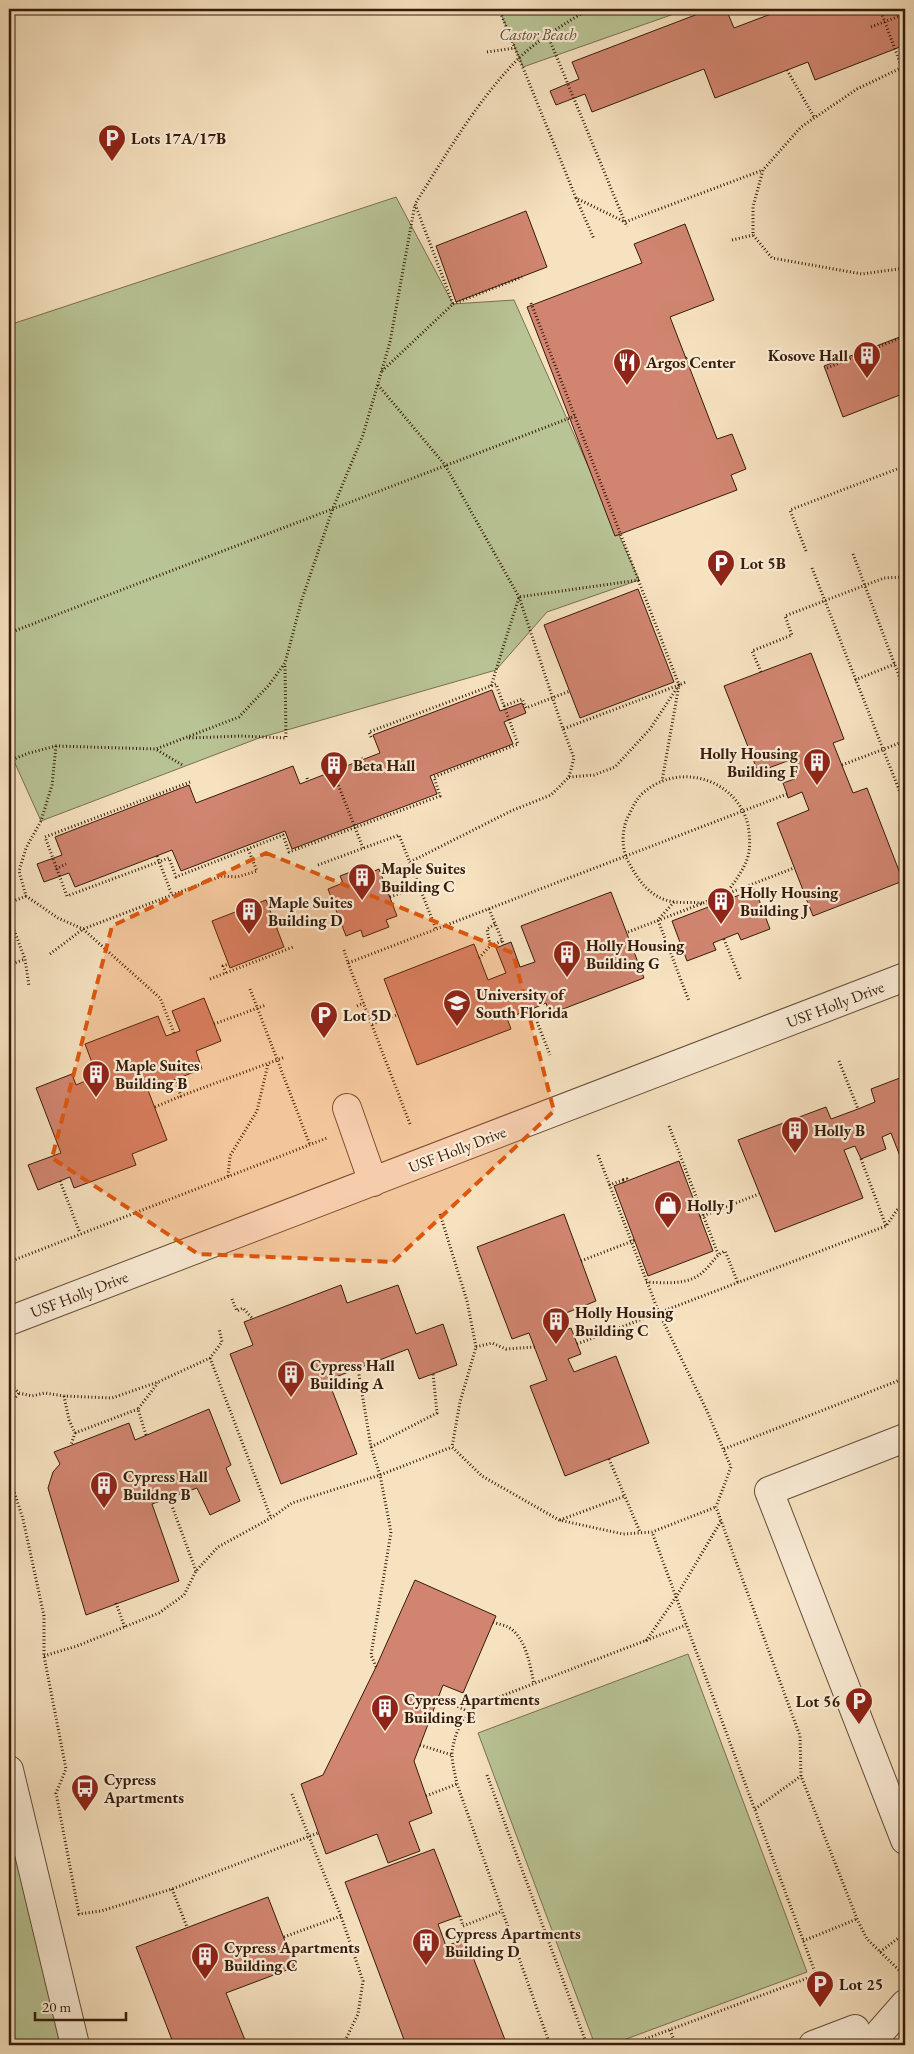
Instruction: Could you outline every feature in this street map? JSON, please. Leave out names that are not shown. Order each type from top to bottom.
[{"type":"street","name":"USF Holly Drive","points":[[9,1321],[905,977]]},
{"type":"street","points":[[347,1108],[373,1182]]},
{"type":"street","points":[[905,1438],[769,1491],[905,1840]]},
{"type":"street","points":[[9,1770],[75,2045]]},
{"type":"street","points":[[868,2045],[905,2004]]},
{"type":"street","points":[[813,2045],[854,2029],[861,2045]]},
{"type":"path","points":[[499,9],[594,239]]},
{"type":"path","points":[[185,738],[241,736],[286,738],[285,663],[302,599],[333,508],[363,434],[378,385],[390,342],[415,204],[455,141],[495,84],[519,58],[589,9]]},
{"type":"path","points":[[880,9],[904,66],[905,76]]},
{"type":"path","points":[[871,27],[902,15]]},
{"type":"path","points":[[548,36],[627,227]]},
{"type":"path","points":[[486,52],[515,48]]},
{"type":"path","points":[[904,66],[857,89],[801,127],[763,170],[753,207],[753,235],[772,258],[862,274],[905,268]]},
{"type":"path","points":[[787,70],[814,117]]},
{"type":"path","points":[[576,198],[625,222],[763,170]]},
{"type":"path","points":[[415,204],[453,304]]},
{"type":"path","points":[[732,240],[753,235]]},
{"type":"path","points":[[381,372],[453,304],[522,277]]},
{"type":"path","points":[[531,303],[639,580],[652,621],[679,685],[662,781]]},
{"type":"path","points":[[827,368],[905,336]]},
{"type":"path","points":[[378,385],[446,465],[519,597],[574,758],[569,777],[552,795],[512,811],[410,862]]},
{"type":"path","points":[[9,633],[575,416]]},
{"type":"path","points":[[806,551],[790,510],[905,466]]},
{"type":"path","points":[[852,554],[905,692]]},
{"type":"path","points":[[812,568],[905,805]]},
{"type":"path","points":[[761,672],[752,651],[792,635],[785,614],[884,578],[905,577]]},
{"type":"path","points":[[519,597],[639,580]]},
{"type":"path","points":[[491,686],[519,597]]},
{"type":"path","points":[[9,761],[29,753],[56,746],[156,749],[239,717],[269,685],[285,663]]},
{"type":"path","points":[[855,680],[895,664]]},
{"type":"path","points":[[563,729],[686,682]]},
{"type":"path","points":[[190,782],[45,837],[67,896],[169,858],[176,877],[240,850],[283,835],[289,852],[440,796],[434,777],[518,744],[496,684],[369,732],[372,739]]},
{"type":"path","points":[[569,777],[594,775],[615,767],[650,729],[679,685]]},
{"type":"path","points":[[504,706],[522,699],[526,708],[570,691]]},
{"type":"path","points":[[842,765],[905,741]]},
{"type":"path","points":[[56,746],[52,784],[41,821],[26,848],[19,871],[26,896],[58,918],[83,930],[160,998],[174,1033]]},
{"type":"path","points":[[156,749],[184,766]]},
{"type":"path","points":[[332,769],[363,848]]},
{"type":"path","points":[[702,903],[674,902],[656,896],[638,881],[626,856],[623,832],[636,800],[644,792],[662,781],[689,776],[713,782],[733,796],[744,811],[750,836],[747,861],[726,894]]},
{"type":"path","points":[[348,962],[787,794]]},
{"type":"path","points":[[318,865],[399,835],[436,929]]},
{"type":"path","points":[[50,954],[83,930],[222,876],[238,877],[257,871],[248,848]]},
{"type":"path","points":[[299,848],[302,855]]},
{"type":"path","points":[[157,856],[172,895]]},
{"type":"path","points":[[56,869],[66,864]]},
{"type":"path","points":[[628,932],[794,868]]},
{"type":"path","points":[[390,897],[419,886]]},
{"type":"path","points":[[9,903],[26,896]]},
{"type":"path","points":[[707,900],[709,907]]},
{"type":"path","points":[[658,920],[674,902]]},
{"type":"path","points":[[479,958],[490,946],[503,943],[489,908]]},
{"type":"path","points":[[9,917],[25,959],[29,986]]},
{"type":"path","points":[[658,920],[689,1000]]},
{"type":"path","points":[[490,946],[487,929],[495,924]]},
{"type":"path","points":[[724,939],[741,981]]},
{"type":"path","points":[[210,979],[293,947]]},
{"type":"path","points":[[344,950],[410,1124]]},
{"type":"path","points":[[9,965],[25,959]]},
{"type":"path","points":[[226,973],[223,966],[229,964]]},
{"type":"path","points":[[250,989],[310,1145]]},
{"type":"path","points":[[357,1006],[364,1003]]},
{"type":"path","points":[[214,1024],[266,1005]]},
{"type":"path","points":[[532,1009],[550,1055]]},
{"type":"path","points":[[372,1024],[398,1014]]},
{"type":"path","points":[[363,1021],[369,1018]]},
{"type":"path","points":[[155,1107],[285,1057]]},
{"type":"path","points":[[840,1061],[858,1108]]},
{"type":"path","points":[[228,1176],[230,1156],[256,1110],[268,1063]]},
{"type":"path","points":[[174,1079],[181,1096]]},
{"type":"path","points":[[669,1126],[702,1217],[718,1254]]},
{"type":"path","points":[[9,1262],[331,1137]]},
{"type":"path","points":[[598,1155],[633,1241],[646,1282],[659,1314],[707,1411],[732,1467],[716,1507],[800,1736],[801,1776],[857,1919],[867,1939],[905,1976]]},
{"type":"path","points":[[860,1159],[886,1226]]},
{"type":"path","points":[[60,1181],[80,1233]]},
{"type":"path","points":[[609,1186],[625,1181]]},
{"type":"path","points":[[702,1217],[759,1194]]},
{"type":"path","points":[[577,1344],[886,1226],[896,1210],[905,1206]]},
{"type":"path","points":[[440,1214],[467,1301],[476,1346],[460,1402],[452,1447]]},
{"type":"path","points":[[581,1261],[633,1241]]},
{"type":"path","points":[[646,1282],[688,1282],[704,1272],[718,1254],[725,1251],[738,1283]]},
{"type":"path","points":[[232,1299],[237,1311],[243,1308],[253,1319]]},
{"type":"path","points":[[9,1383],[19,1393],[32,1396],[45,1393],[64,1396],[112,1398],[158,1382],[210,1358],[222,1342],[219,1328]]},
{"type":"path","points":[[476,1346],[492,1343],[506,1349],[535,1347]]},
{"type":"path","points":[[210,1358],[271,1518]]},
{"type":"path","points":[[358,1369],[371,1447],[380,1475],[391,1532],[371,1655],[376,1667]]},
{"type":"path","points":[[371,1447],[436,1413],[433,1374]]},
{"type":"path","points":[[724,1449],[905,1378]]},
{"type":"path","points":[[75,1433],[138,1409],[158,1382]]},
{"type":"path","points":[[9,1405],[19,1393]]},
{"type":"path","points":[[64,1396],[69,1420],[75,1433],[71,1445]]},
{"type":"path","points":[[138,1409],[146,1436]]},
{"type":"path","points":[[44,1656],[77,1646],[159,1613],[184,1595],[196,1571],[218,1548],[271,1518],[292,1503],[380,1475],[452,1447]]},
{"type":"path","points":[[452,1447],[482,1476],[559,1520],[623,1534],[652,1532],[716,1507]]},
{"type":"path","points":[[609,1459],[640,1532]]},
{"type":"path","points":[[9,1476],[23,1519],[44,1616],[44,1656],[66,1769],[56,1793],[79,1914],[101,1911],[172,1889],[318,1833]]},
{"type":"path","points":[[559,1520],[625,1496]]},
{"type":"path","points":[[169,1498],[196,1571]]},
{"type":"path","points":[[645,1641],[676,1597],[721,1520]]},
{"type":"path","points":[[629,2045],[816,1975],[652,1532]]},
{"type":"path","points":[[116,1603],[125,1628]]},
{"type":"path","points":[[493,1622],[509,1627],[521,1640],[526,1650],[534,1684]]},
{"type":"path","points":[[550,2045],[457,1784],[452,1755],[458,1728],[467,1711],[686,1625]]},
{"type":"path","points":[[439,1697],[467,1711]]},
{"type":"path","points":[[420,1745],[452,1755]]},
{"type":"path","points":[[487,1776],[586,2045]]},
{"type":"path","points":[[754,1809],[801,1776]]},
{"type":"path","points":[[426,1796],[457,1784]]},
{"type":"path","points":[[292,1794],[341,1916],[364,1981],[358,2014],[343,2045]]},
{"type":"path","points":[[172,1889],[187,1927]]},
{"type":"path","points":[[460,1916],[463,1926],[502,1911]]},
{"type":"path","points":[[284,1937],[341,1916]]},
{"type":"path","points":[[804,1941],[857,1919]]},
{"type":"path","points":[[880,1952],[905,1934]]},
{"type":"path","points":[[9,2019],[15,2045]]},
{"type":"path","points":[[670,2030],[676,2045]]},
{"type":"highlighted area","points":[[266,853],[513,953],[554,1111],[393,1262],[198,1254],[52,1158],[112,926]]},
{"type":"green space","name":"Castor Beach","points":[[499,9],[688,9],[523,67]]},
{"type":"green space","points":[[396,197],[453,304],[514,300],[639,580],[547,612],[496,670],[259,738],[41,821],[9,750],[9,325]]},
{"type":"green space","points":[[688,1654],[807,1972],[610,2045],[595,2045],[478,1733]]},
{"type":"green space","points":[[9,1811],[68,2045],[9,2045]]},
{"type":"building","points":[[711,9],[726,9],[734,28],[784,9],[822,9],[824,14],[838,9],[905,9],[905,45],[815,80],[808,62],[715,98],[704,69],[592,112],[585,94],[556,105],[550,91],[579,79],[572,62]]},
{"type":"building","points":[[526,211],[547,267],[456,302],[436,246]]},
{"type":"building","name":"Argos Center","points":[[685,224],[714,300],[670,317],[717,439],[732,434],[746,469],[731,475],[737,490],[615,536],[527,307],[642,263],[634,244]]},
{"type":"building","name":"Kosove Hall","points":[[905,335],[905,393],[843,417],[824,366]]},
{"type":"building","points":[[638,589],[674,682],[580,718],[544,625]]},
{"type":"building","name":"Holly Housing Building F","points":[[811,653],[844,739],[833,743],[853,793],[867,788],[903,881],[813,916],[777,823],[809,810],[802,792],[788,798],[783,783],[797,778],[790,760],[758,772],[724,686]]},
{"type":"building","name":"Beta Hall","points":[[492,690],[500,711],[522,703],[526,713],[504,722],[513,744],[430,776],[437,794],[292,849],[285,831],[181,871],[172,850],[75,887],[69,873],[44,882],[37,864],[62,855],[55,837],[189,785],[196,803],[293,766],[300,784],[380,753],[373,735]]},
{"type":"building","name":"Maple Suites Building C","points":[[361,868],[365,875],[379,869],[397,916],[386,920],[389,927],[363,937],[361,930],[346,936],[328,889],[343,883],[340,876]]},
{"type":"building","name":"Holly Housing Building J","points":[[755,889],[770,929],[741,940],[738,933],[713,943],[716,950],[687,961],[672,921]]},
{"type":"building","name":"Holly Housing Building G","points":[[611,892],[644,978],[550,1014],[546,1003],[507,1018],[511,1029],[417,1065],[384,979],[474,944],[488,980],[506,973],[496,948],[511,942],[520,967],[535,962],[521,926]]},
{"type":"building","name":"Maple Suites Building D","points":[[266,900],[284,947],[230,968],[212,921]]},
{"type":"building","name":"Maple Suites Building B","points":[[204,998],[221,1041],[196,1051],[202,1069],[148,1090],[167,1140],[132,1154],[136,1165],[74,1188],[70,1177],[38,1190],[28,1165],[61,1153],[36,1088],[72,1074],[76,1085],[97,1076],[85,1044],[158,1016],[166,1036],[180,1031],[172,1011]]},
{"type":"building","name":"Holly B","points":[[905,1076],[905,1169],[891,1133],[882,1137],[886,1149],[861,1159],[855,1146],[844,1150],[863,1198],[775,1232],[738,1140],[826,1107],[831,1119],[858,1109],[875,1102],[871,1089]]},
{"type":"building","name":"Holly J","points":[[679,1161],[713,1251],[648,1276],[614,1186]]},
{"type":"building","name":"Holly Housing Building C","points":[[564,1214],[596,1301],[551,1319],[557,1333],[571,1328],[581,1354],[568,1359],[574,1372],[616,1356],[649,1443],[565,1476],[530,1386],[547,1380],[529,1333],[512,1339],[477,1247]]},
{"type":"building","name":"Cypress Hall Building A","points":[[341,1285],[347,1303],[398,1285],[416,1334],[443,1324],[457,1365],[419,1379],[408,1349],[328,1380],[357,1454],[281,1484],[230,1354],[253,1345],[244,1322]]},
{"type":"building","name":"Cypress Hall Buildng B","points":[[209,1409],[231,1465],[226,1468],[240,1501],[210,1515],[197,1488],[152,1504],[179,1581],[86,1615],[48,1488],[53,1472],[60,1464],[54,1452],[129,1423],[135,1440]]},
{"type":"building","name":"Cypress Apartments Building E","points":[[415,1580],[496,1616],[463,1693],[443,1685],[414,1761],[432,1813],[409,1822],[420,1851],[388,1863],[377,1834],[326,1854],[301,1784],[323,1775],[376,1667]]},
{"type":"building","name":"Cypress Apartments Building D","points":[[434,1849],[460,1916],[438,1924],[446,1946],[466,1939],[507,2045],[406,2045],[345,1882]]},
{"type":"building","name":"Cypress Apartments Building C","points":[[268,1897],[295,1967],[226,1993],[247,2045],[174,2045],[136,1947]]},
{"type":"place","name":"Lots 17A/17B","points":[[112,162]]},
{"type":"place","name":"Kosove Hall","points":[[867,379]]},
{"type":"place","name":"Argos Center","points":[[627,386]]},
{"type":"place","name":"Lot 5B","points":[[721,587]]},
{"type":"place","name":"Holly Housing Building F","points":[[817,786]]},
{"type":"place","name":"Beta Hall","points":[[334,789]]},
{"type":"place","name":"Maple Suites Building C","points":[[362,901]]},
{"type":"place","name":"Holly Housing Building J","points":[[721,925]]},
{"type":"place","name":"Maple Suites Building D","points":[[249,935]]},
{"type":"place","name":"Holly Housing Building G","points":[[567,978]]},
{"type":"place","name":"University of South Florida","points":[[457,1027]]},
{"type":"place","name":"Lot 5D","points":[[324,1039]]},
{"type":"place","name":"Maple Suites Building B","points":[[96,1098]]},
{"type":"place","name":"Holly B","points":[[795,1154]]},
{"type":"place","name":"Holly J","points":[[668,1229]]},
{"type":"place","name":"Holly Housing Building C","points":[[556,1345]]},
{"type":"place","name":"Cypress Hall Building A","points":[[291,1398]]},
{"type":"place","name":"Cypress Hall Buildng B","points":[[104,1509]]},
{"type":"place","name":"Lot 56","points":[[859,1725]]},
{"type":"place","name":"Cypress Apartments Building E","points":[[385,1732]]},
{"type":"place","name":"Cypress Apartments","points":[[85,1812]]},
{"type":"place","name":"Cypress Apartments Building D","points":[[426,1966]]},
{"type":"place","name":"Cypress Apartments Building C","points":[[205,1980]]},
{"type":"place","name":"Lot 25","points":[[820,2008]]}]
